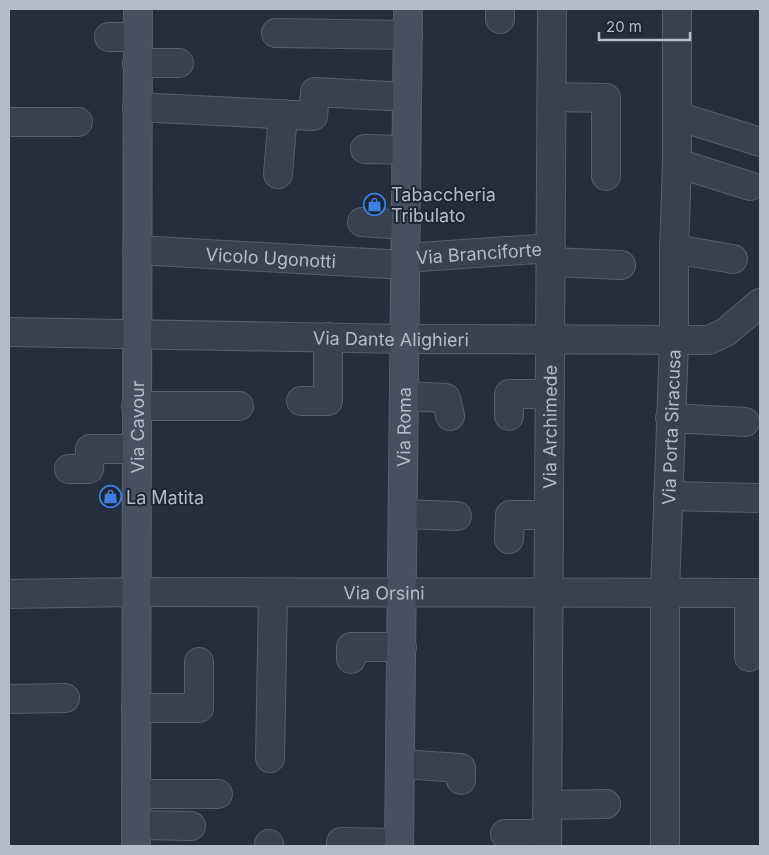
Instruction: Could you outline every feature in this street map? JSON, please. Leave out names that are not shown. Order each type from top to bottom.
[{"type":"main road","name":"Via Cavour","points":[[136,836],[138,9]]},
{"type":"main road","name":"Via Roma","points":[[399,845],[408,22]]},
{"type":"street","name":"Via Archimede","points":[[547,840],[552,9]]},
{"type":"street","name":"Via Porta Siracusa","points":[[665,846],[665,592],[674,341],[677,9]]},
{"type":"street","points":[[276,33],[408,22]]},
{"type":"street","points":[[109,37],[137,50],[179,63]]},
{"type":"street","points":[[137,107],[313,116],[315,92],[407,97]]},
{"type":"street","points":[[552,97],[606,98],[606,176]]},
{"type":"street","points":[[278,174],[283,114]]},
{"type":"street","points":[[677,116],[760,142]]},
{"type":"street","points":[[9,122],[78,122]]},
{"type":"street","points":[[365,149],[406,150]]},
{"type":"street","points":[[677,163],[750,186]]},
{"type":"street","points":[[362,222],[406,225]]},
{"type":"street","points":[[674,249],[733,260]]},
{"type":"street","name":"Vicolo Ugonotti","points":[[137,250],[405,262]]},
{"type":"street","name":"Via Branciforte","points":[[405,262],[551,255],[621,265]]},
{"type":"street","name":"Via Dante Alighieri","points":[[9,332],[404,339],[709,340],[726,332],[760,303]]},
{"type":"street","points":[[301,401],[328,401],[328,337]]},
{"type":"street","points":[[509,416],[509,394],[550,394]]},
{"type":"street","points":[[404,396],[446,398],[450,416]]},
{"type":"street","points":[[136,406],[239,406]]},
{"type":"street","points":[[670,418],[745,422]]},
{"type":"street","points":[[69,469],[90,469],[90,449],[137,449]]},
{"type":"street","points":[[668,496],[756,498]]},
{"type":"street","points":[[403,514],[457,516]]},
{"type":"street","points":[[509,539],[510,515],[549,515]]},
{"type":"street","name":"Via Orsini","points":[[9,594],[136,592],[272,594],[754,593]]},
{"type":"street","points":[[749,657],[754,593]]},
{"type":"street","points":[[270,758],[272,594]]},
{"type":"street","points":[[351,659],[352,647],[402,647]]},
{"type":"street","points":[[136,708],[199,708],[199,662]]},
{"type":"street","points":[[9,699],[65,698]]},
{"type":"street","points":[[400,764],[461,768],[461,780]]},
{"type":"street","points":[[136,794],[218,794]]},
{"type":"street","points":[[548,805],[606,804]]},
{"type":"street","points":[[136,836],[190,826]]},
{"type":"street","points":[[505,834],[547,840]]},
{"type":"street","points":[[341,846],[341,842],[399,845]]},
{"type":"place","name":"Tabaccheria Tribulato","points":[[375,204]]},
{"type":"place","name":"La Matita","points":[[110,497]]}]
